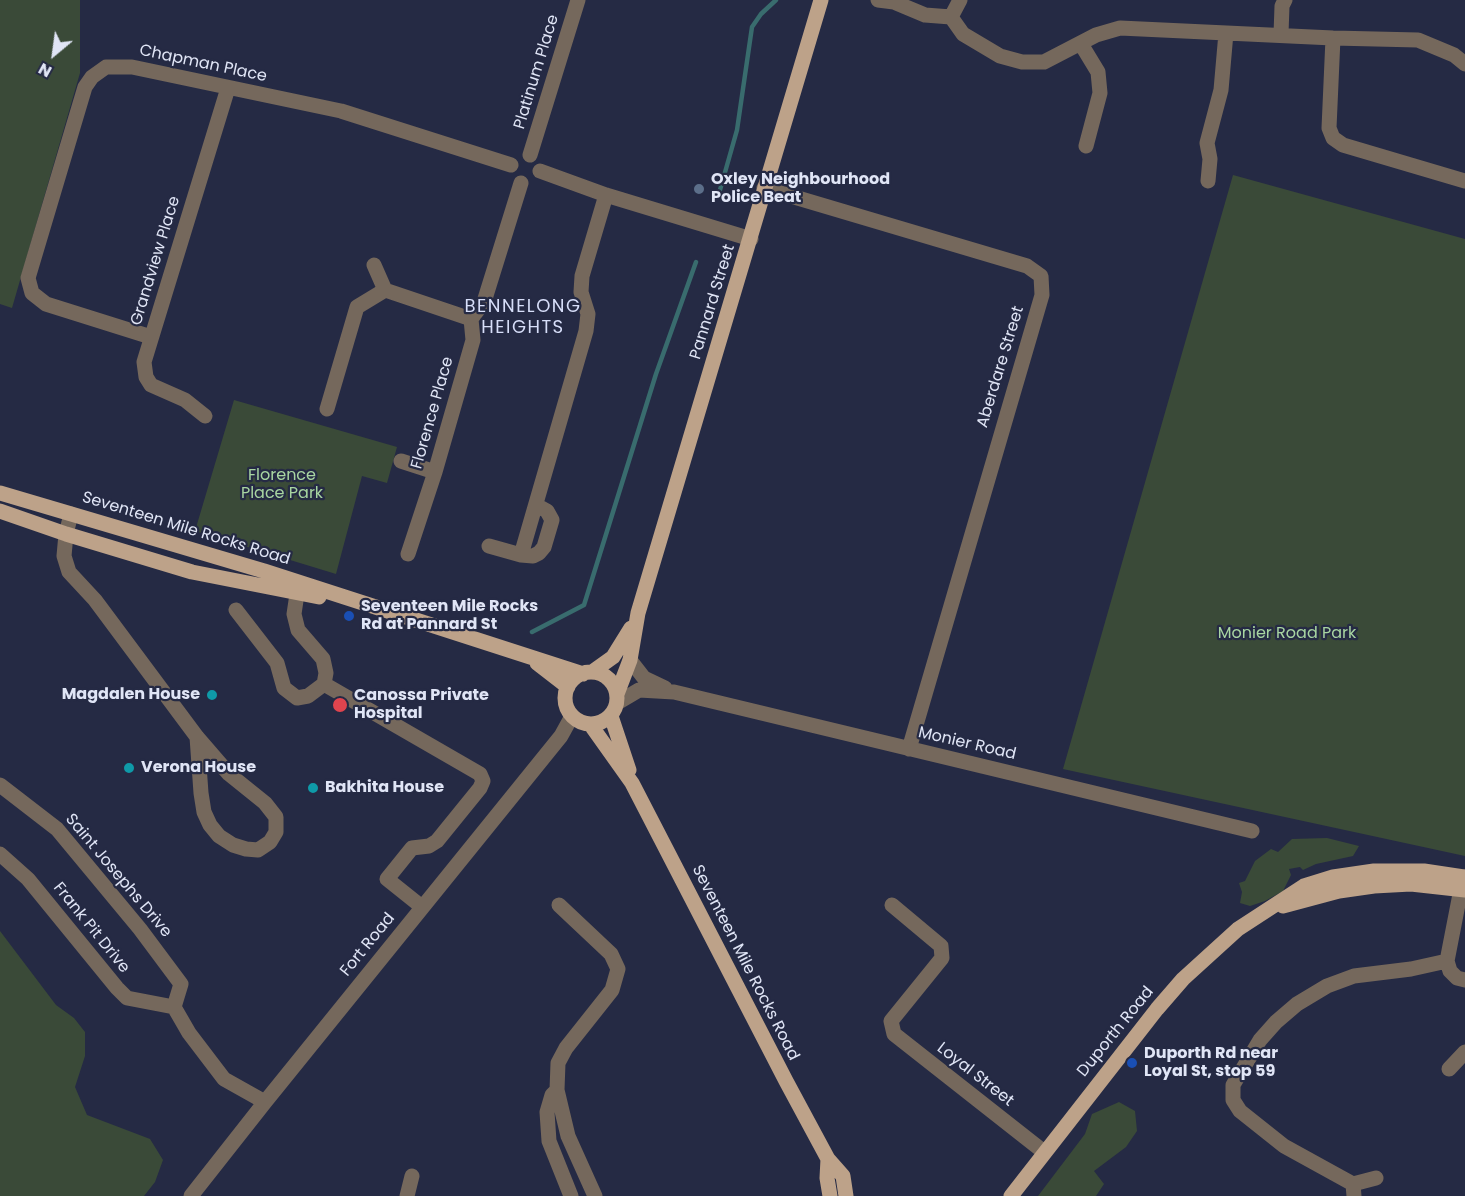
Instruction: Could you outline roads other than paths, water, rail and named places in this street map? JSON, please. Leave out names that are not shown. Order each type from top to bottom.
[{"type":"main road","name":"Pannard Street","points":[[615,704],[630,660],[638,613],[821,0]]},
{"type":"main road","name":"Seventeen Mile Rocks Road","points":[[0,493],[264,571],[360,604],[587,673]]},
{"type":"main road","name":"Seventeen Mile Rocks Road","points":[[0,511],[66,534],[192,572],[297,594],[360,604]]},
{"type":"main road","name":"Pannard Street","points":[[587,673],[614,657],[638,613]]},
{"type":"main road","name":"Seventeen Mile Rocks Road","points":[[528,655],[568,687]]},
{"type":"main road","points":[[587,673],[602,675],[610,681],[615,704],[603,722],[583,723],[572,716],[566,705],[568,687],[571,682],[587,673]]},
{"type":"main road","name":"Seventeen Mile Rocks Road","points":[[615,704],[632,783]]},
{"type":"main road","name":"Seventeen Mile Rocks Road","points":[[590,724],[632,783],[828,1159],[843,1176],[846,1196]]},
{"type":"main road","name":"Duporth Road","points":[[1011,1196],[1183,979],[1238,929],[1304,886],[1334,876],[1374,871],[1424,871],[1464,883]]},
{"type":"main road","name":"Seventeen Mile Rocks Road","points":[[828,1159],[827,1178],[830,1196]]},
{"type":"street","name":"Platinum Place","points":[[530,155],[578,0]]},
{"type":"street","points":[[878,0],[894,2],[925,15],[951,17]]},
{"type":"street","points":[[951,17],[960,0]]},
{"type":"street","points":[[1281,34],[1282,6],[1285,0]]},
{"type":"street","points":[[951,17],[963,34],[1000,56],[1022,62],[1044,62],[1096,34],[1119,28],[1418,40],[1454,55],[1465,64]]},
{"type":"street","points":[[1208,182],[1210,159],[1207,143],[1221,90],[1226,33]]},
{"type":"street","points":[[1333,38],[1329,128],[1334,138],[1343,145],[1465,181]]},
{"type":"street","points":[[1081,44],[1098,72],[1100,93],[1086,146]]},
{"type":"street","name":"Chapman Place","points":[[151,337],[46,304],[32,293],[28,278],[84,87],[92,76],[106,67],[132,67],[341,111],[511,165]]},
{"type":"street","name":"Grandview Place","points":[[205,416],[185,400],[151,385],[146,377],[144,362],[228,88]]},
{"type":"street","points":[[530,155],[539,163],[540,171],[536,180],[526,184],[521,183],[513,178],[511,165],[518,156],[530,155]]},
{"type":"street","points":[[540,171],[606,195],[751,238]]},
{"type":"street","points":[[374,265],[385,290],[471,319],[484,302],[521,183]]},
{"type":"street","name":"Aberdare Street","points":[[764,188],[1027,266],[1041,276],[1042,295],[909,748]]},
{"type":"street","points":[[489,546],[521,555],[586,332],[588,314],[580,292],[582,276],[606,195]]},
{"type":"street","points":[[327,409],[357,307],[385,290]]},
{"type":"street","name":"Florence Place","points":[[408,554],[435,472],[473,340],[471,319]]},
{"type":"street","points":[[401,461],[435,472]]},
{"type":"street","points":[[71,514],[64,556],[69,572],[95,600],[197,737],[229,774],[265,803],[276,817],[276,832],[270,842],[258,850],[233,845],[219,836],[210,825],[204,812],[201,793],[197,737]]},
{"type":"street","points":[[236,610],[277,663],[284,688],[297,698],[308,696],[324,684],[326,673],[323,659],[298,630],[294,614],[297,594]]},
{"type":"street","name":"Monier Road","points":[[630,660],[644,678],[674,692]]},
{"type":"street","points":[[324,684],[480,774],[483,781],[480,788],[437,841],[429,846],[412,848],[387,879],[422,907]]},
{"type":"street","name":"Monier Road","points":[[615,704],[639,690],[674,692],[1252,831]]},
{"type":"street","name":"Fort Road","points":[[191,1196],[561,736],[572,716]]},
{"type":"street","name":"Saint Josephs Drive","points":[[0,784],[57,829],[141,929],[182,984],[174,1007]]},
{"type":"street","name":"Frank Pit Drive","points":[[0,854],[28,879],[127,998],[174,1007]]},
{"type":"street","points":[[1464,883],[1447,961],[1450,971],[1458,978],[1465,980]]},
{"type":"street","points":[[559,905],[611,954],[618,969],[612,990],[566,1048],[558,1063],[557,1090],[568,1136],[595,1196]]},
{"type":"street","name":"Loyal Street","points":[[892,905],[941,946],[942,958],[891,1022],[894,1034],[1044,1152]]},
{"type":"street","points":[[1376,1178],[1353,1190],[1284,1146],[1240,1111],[1233,1100],[1233,1085],[1260,1040],[1276,1022],[1297,1004],[1327,986],[1354,976],[1412,969],[1447,961]]},
{"type":"street","points":[[174,1007],[189,1034],[224,1079],[265,1102]]},
{"type":"street","points":[[1449,1069],[1465,1052]]},
{"type":"street","points":[[557,1090],[552,1095],[547,1112],[549,1141],[571,1196]]},
{"type":"street","points":[[407,1196],[412,1176]]},
{"type":"waterway","points":[[718,197],[737,130],[752,27],[761,14],[776,0]]},
{"type":"waterway","points":[[532,632],[584,605],[656,374],[696,262]]},
{"type":"place","name":"Oxley Neighbourhood Police Beat","points":[[699,189]]},
{"type":"place","name":"Seventeen Mile Rocks Rd at Pannard St","points":[[349,616]]},
{"type":"place","name":"Magdalen House","points":[[212,695]]},
{"type":"place","name":"Canossa Private Hospital","points":[[340,705]]},
{"type":"place","name":"Verona House","points":[[129,768]]},
{"type":"place","name":"Bakhita House","points":[[313,788]]},
{"type":"place","name":"Duporth Rd near Loyal St, stop 59","points":[[1132,1063]]},
{"type":"district","name":"BENNELONG HEIGHTS","points":[[523,317]]},
{"type":"park label","name":"Florence Place Park","points":[[282,485]]},
{"type":"park label","name":"Monier Road Park","points":[[1287,634]]}]
